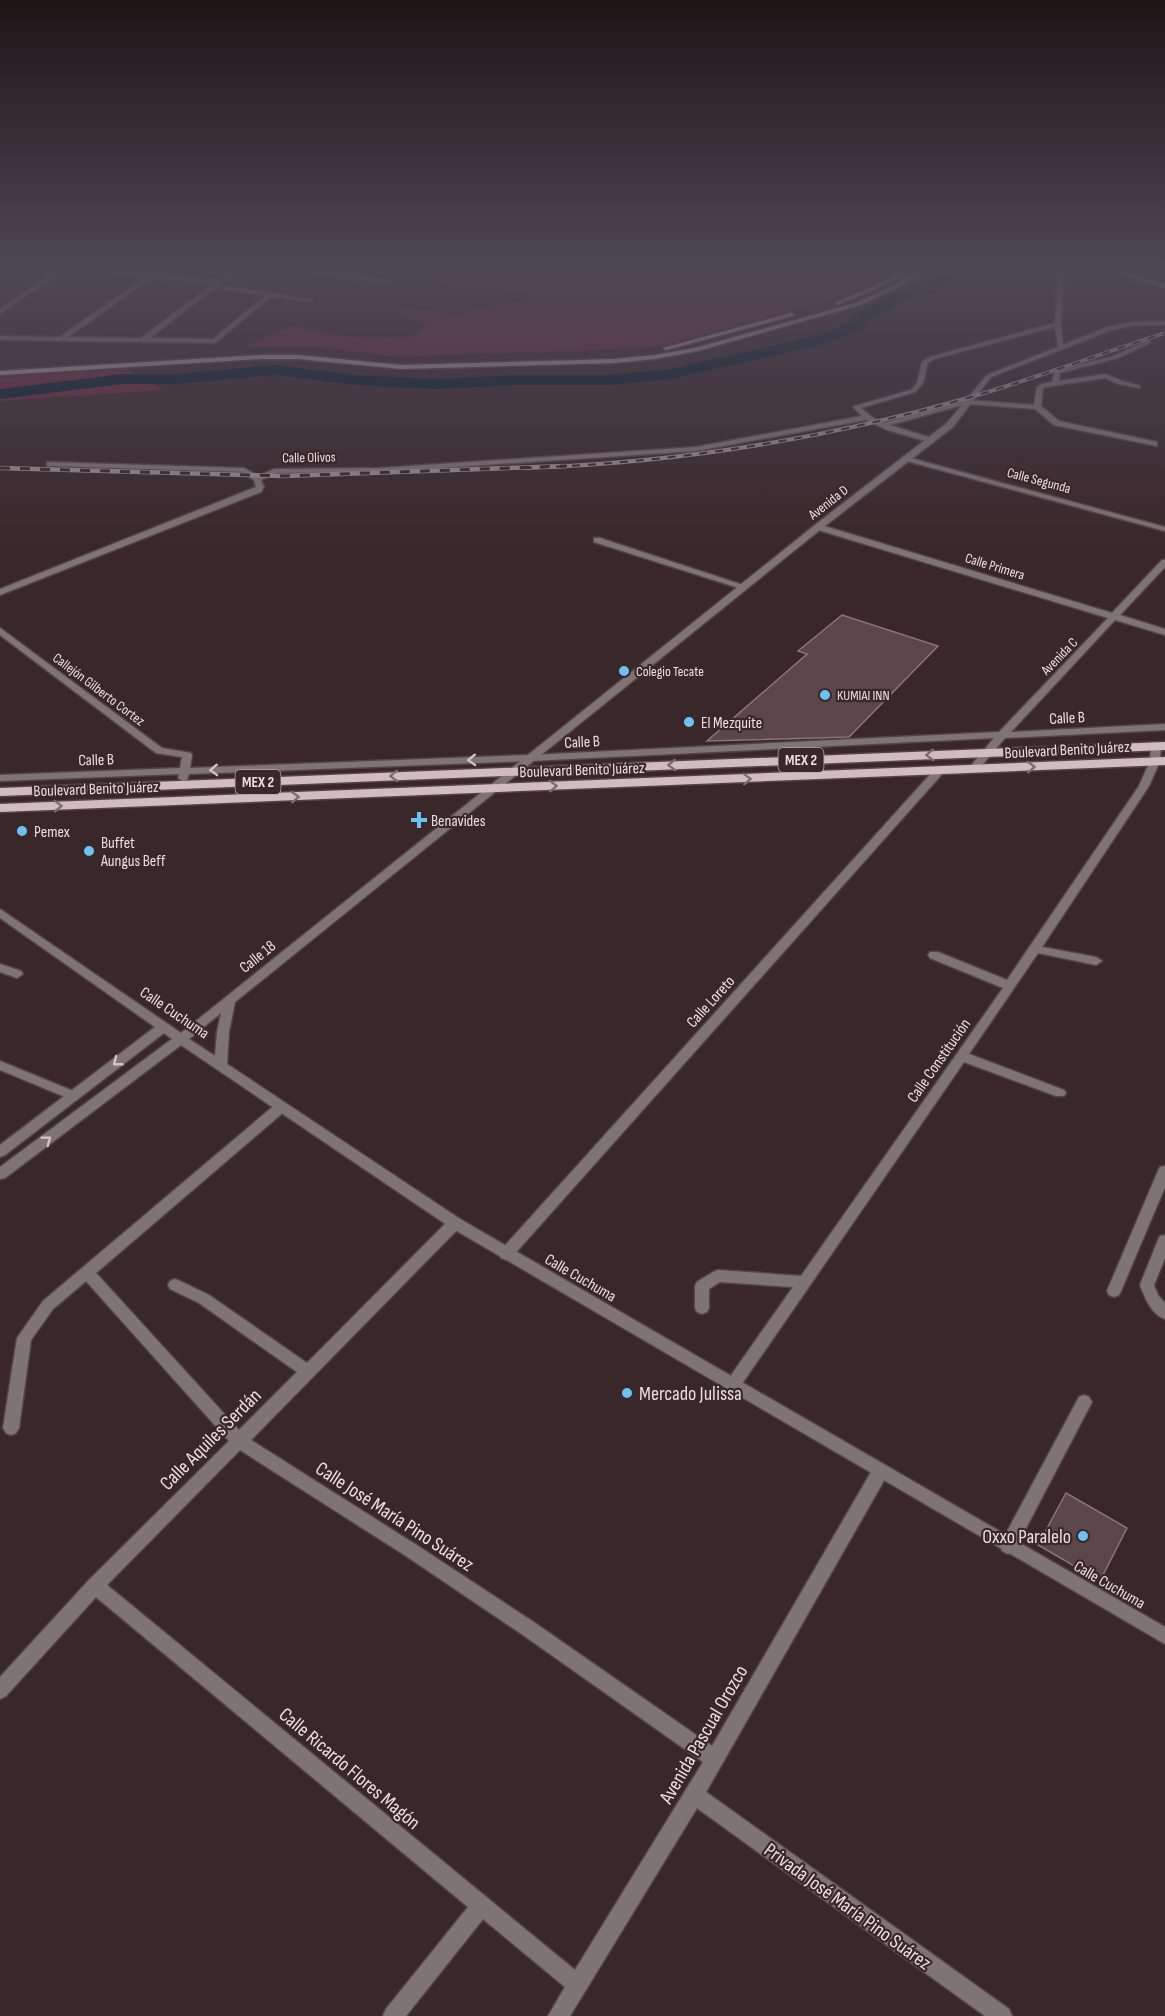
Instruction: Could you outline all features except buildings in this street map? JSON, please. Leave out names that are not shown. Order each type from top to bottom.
[{"type":"main road","points":[[0,366],[137,360]]},
{"type":"main road","points":[[0,373],[159,360]]},
{"type":"main road","points":[[317,360],[401,367],[589,360]]},
{"type":"main road","name":"Boulevard Benito Juárez","points":[[0,792],[1161,746]]},
{"type":"main road","name":"Boulevard Benito Juárez","points":[[0,808],[1160,761]]},
{"type":"street","points":[[929,360],[925,363],[920,383],[913,391],[857,407],[860,412],[884,425],[907,435],[929,440]]},
{"type":"street","name":"Avenida D","points":[[530,758],[953,422],[989,376],[1029,360]]},
{"type":"street","points":[[1055,382],[1058,372],[1104,360]]},
{"type":"street","points":[[1037,406],[1040,387],[1055,382],[1106,376],[1120,383],[1138,387]]},
{"type":"street","points":[[884,425],[967,402],[1037,406],[1057,423],[1154,444]]},
{"type":"street","name":"Calle Olivos","points":[[0,592],[258,490],[260,487],[257,479],[274,471],[380,470],[581,459],[712,447],[869,417]]},
{"type":"street","name":"Calle Segunda","points":[[906,458],[1165,529]]},
{"type":"street","points":[[50,464],[274,471]]},
{"type":"street","points":[[244,470],[257,479]]},
{"type":"street","name":"Calle Primera","points":[[818,527],[1165,632]]},
{"type":"street","points":[[597,540],[745,587]]},
{"type":"street","name":"Avenida C","points":[[973,769],[1002,735],[1165,562]]},
{"type":"street","name":"Callejón Gilberto Cortez","points":[[0,631],[159,752],[187,755],[184,771]]},
{"type":"street","name":"Calle B","points":[[0,778],[530,758],[1165,727]]},
{"type":"street","name":"Calle Constitución","points":[[732,1386],[1035,949],[1160,761],[1161,746]]},
{"type":"street","name":"Calle 18","points":[[0,1174],[181,1039],[530,758]]},
{"type":"street","points":[[182,785],[184,771]]},
{"type":"street","name":"Calle Loreto","points":[[506,1254],[939,771]]},
{"type":"street","name":"Calle Cuchuma","points":[[0,913],[163,1027],[455,1223],[1165,1636]]},
{"type":"street","points":[[1035,949],[1096,961]]},
{"type":"street","points":[[934,955],[1010,986]]},
{"type":"street","points":[[0,968],[17,974]]},
{"type":"street","points":[[221,1064],[223,1032],[230,999]]},
{"type":"street","points":[[0,1152],[163,1027]]},
{"type":"street","points":[[961,1056],[1060,1093]]},
{"type":"street","points":[[0,1065],[74,1096]]},
{"type":"street","points":[[11,1428],[24,1338],[48,1305],[281,1107]]},
{"type":"street","points":[[1114,1290],[1165,1171]]},
{"type":"street","name":"Calle Aquiles Serdán","points":[[0,1690],[95,1586],[455,1223]]},
{"type":"street","points":[[1165,1240],[1147,1286],[1152,1298],[1165,1312]]},
{"type":"street","name":"Calle José María Pino Suárez","points":[[86,1272],[238,1440],[451,1577],[715,1759]]},
{"type":"street","points":[[702,1308],[702,1286],[718,1276],[804,1282]]},
{"type":"street","points":[[175,1285],[204,1299],[307,1371]]},
{"type":"street","points":[[1008,1546],[1084,1402]]},
{"type":"street","name":"Avenida Pascual Orozco","points":[[558,2016],[694,1795],[880,1472]]},
{"type":"street","name":"Calle Ricardo Flores Magón","points":[[95,1586],[577,1984]]},
{"type":"street","name":"Privada José María Pino Suárez","points":[[694,1795],[1002,2016]]},
{"type":"street","points":[[393,2016],[481,1906]]},
{"type":"shaded area","points":[[128,369],[163,390],[0,401],[0,377]]},
{"type":"waterway","points":[[0,394],[122,379],[176,379],[275,370],[355,380],[436,384],[514,380],[610,380],[671,374],[725,360]]},
{"type":"railway","points":[[552,467],[637,461],[806,437],[971,397],[1084,360]]},
{"type":"railway","points":[[552,467],[567,466]]},
{"type":"railway","points":[[0,468],[284,476],[552,467]]},
{"type":"railway","points":[[524,468],[552,467]]},
{"type":"place","name":"Colegio Tecate","points":[[624,671]]},
{"type":"place","name":"KUMIAI INN","points":[[825,695]]},
{"type":"place","name":"El Mezquite","points":[[689,722]]},
{"type":"place","name":"Benavides","points":[[419,820]]},
{"type":"place","name":"Pemex","points":[[22,831]]},
{"type":"place","name":"Buffet Aungus Beff","points":[[89,851]]},
{"type":"place","name":"Mercado Julissa","points":[[627,1393]]},
{"type":"place","name":"Oxxo Paralelo","points":[[1083,1536]]}]
